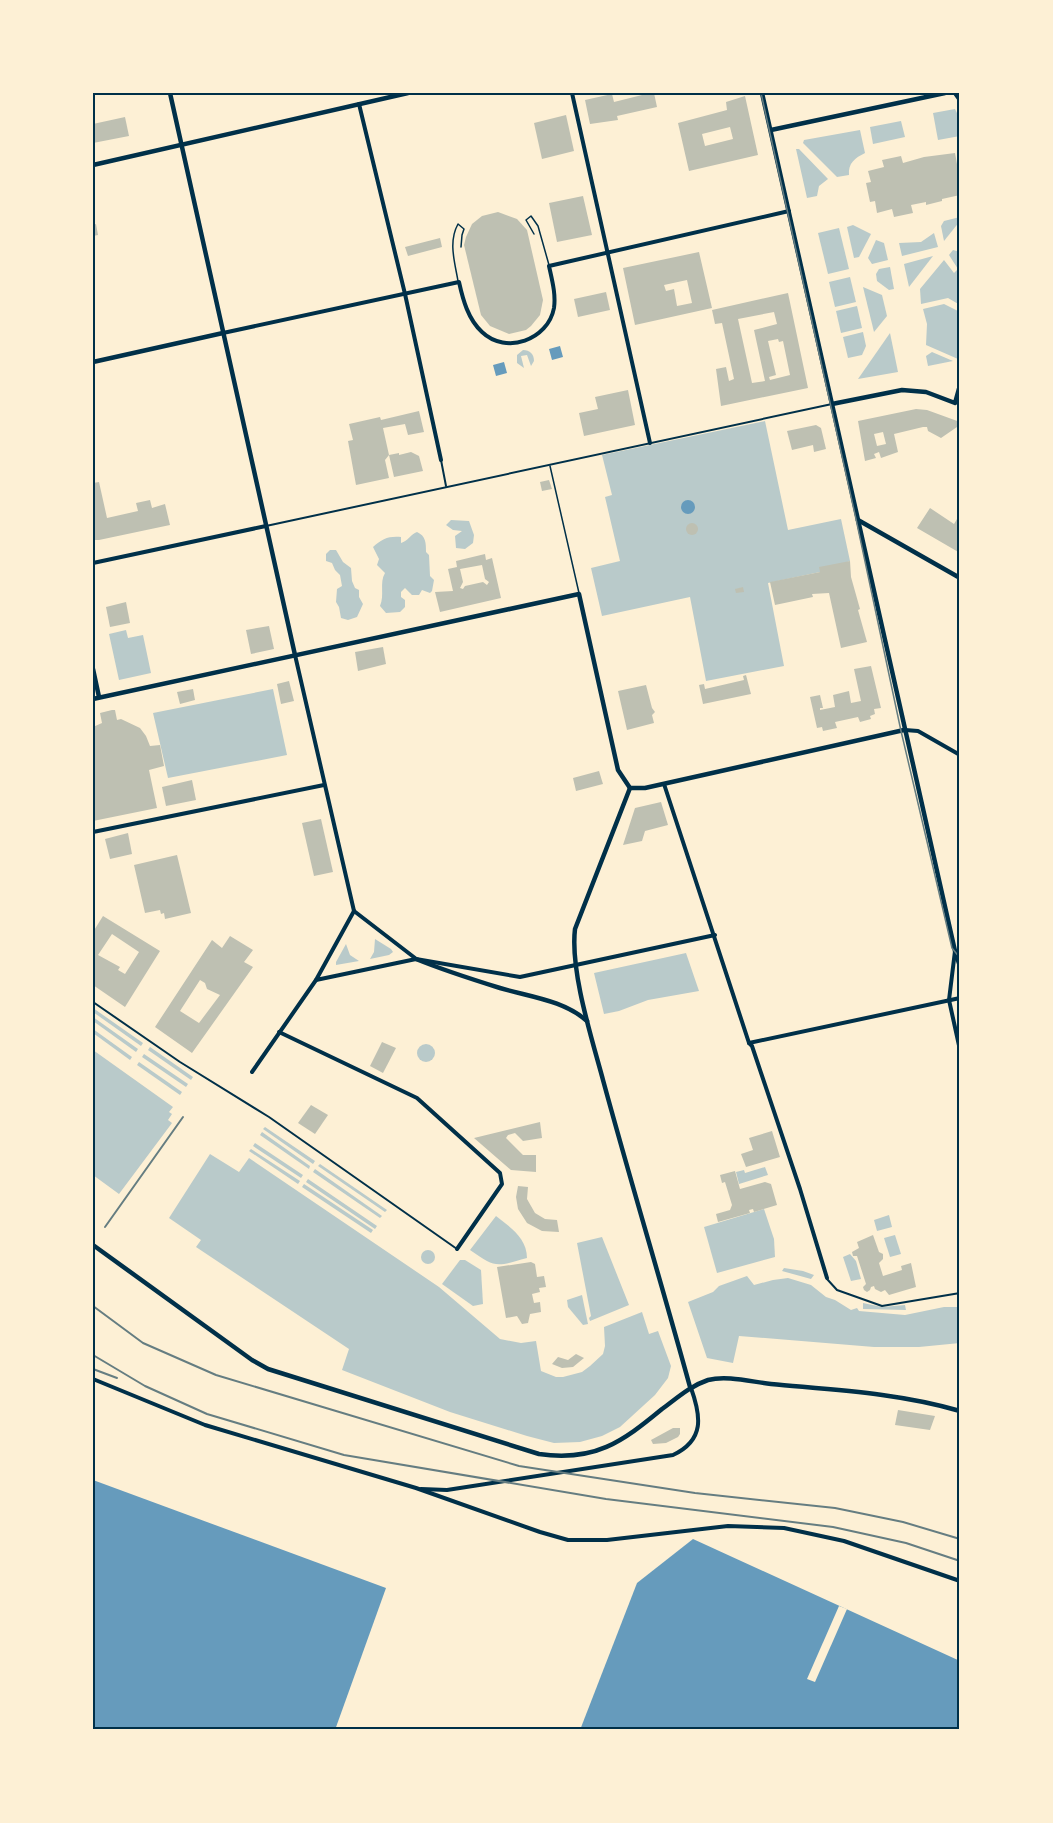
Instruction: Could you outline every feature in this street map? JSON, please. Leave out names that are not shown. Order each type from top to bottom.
[{"type":"street","points":[[170,93],[354,911],[416,958],[472,980],[561,1004],[576,1011],[587,1021]]},
{"type":"street","points":[[93,165],[181,143],[408,93]]},
{"type":"street","points":[[572,93],[650,443]]},
{"type":"street","points":[[762,93],[858,520],[902,730],[960,967]]},
{"type":"street","points":[[771,130],[945,93]]},
{"type":"street","points":[[955,93],[960,100]]},
{"type":"street","points":[[359,104],[405,294],[446,486]]},
{"type":"street","points":[[93,362],[459,282],[468,311],[482,332],[496,341],[521,342],[536,335],[551,317],[555,300],[549,266],[789,211]]},
{"type":"street","points":[[93,562],[902,390],[926,392],[957,404],[960,385]]},
{"type":"street","points":[[858,520],[960,578]]},
{"type":"street","points":[[93,669],[96,698],[579,594],[618,770],[630,788]]},
{"type":"street","points":[[630,788],[664,784],[902,730],[918,731],[960,755]]},
{"type":"street","points":[[664,784],[749,1043],[800,1189],[827,1278],[837,1290],[882,1306],[960,1293]]},
{"type":"street","points":[[93,832],[324,785]]},
{"type":"street","points":[[416,1488],[447,1490],[666,1458],[685,1448],[697,1431],[699,1415],[587,1021],[574,947],[575,929],[630,788]]},
{"type":"street","points":[[252,1072],[316,980],[354,911]]},
{"type":"street","points":[[316,980],[416,958],[520,977],[715,935]]},
{"type":"street","points":[[958,952],[949,1000],[960,1050]]},
{"type":"street","points":[[749,1043],[960,998]]},
{"type":"street","points":[[93,1002],[180,1062],[269,1117],[457,1249],[502,1184],[500,1173],[417,1098],[279,1032]]},
{"type":"street","points":[[93,1245],[246,1356],[268,1369],[539,1454],[557,1457],[579,1455],[616,1444],[690,1387],[719,1379],[861,1392],[928,1402],[960,1411]]},
{"type":"street","points":[[93,1379],[215,1428],[416,1488],[568,1540],[607,1540],[728,1526],[784,1528],[833,1538],[960,1581]]},
{"type":"lane","points":[[534,234],[526,220],[531,216],[538,226],[549,266]]},
{"type":"lane","points":[[459,282],[453,245],[453,235],[458,224],[464,228],[461,248]]},
{"type":"lane","points":[[549,465],[579,594]]},
{"type":"shaded area","points":[[955,109],[960,119],[960,136],[938,140],[933,113]]},
{"type":"shaded area","points":[[901,121],[905,137],[873,144],[870,127]]},
{"type":"shaded area","points":[[860,130],[865,153],[853,161],[849,175],[837,177],[803,143],[804,140]]},
{"type":"shaded area","points":[[796,149],[799,149],[828,179],[819,186],[817,196],[807,198]]},
{"type":"shaded area","points":[[960,217],[960,221],[944,241],[941,226],[944,221]]},
{"type":"shaded area","points":[[853,225],[871,234],[859,257],[854,258],[847,227]]},
{"type":"shaded area","points":[[839,228],[849,269],[828,274],[818,233]]},
{"type":"shaded area","points":[[934,233],[938,247],[902,256],[899,243],[921,242]]},
{"type":"shaded area","points":[[876,240],[884,243],[888,260],[872,264],[868,258]]},
{"type":"shaded area","points":[[953,250],[960,252],[960,305],[948,298],[921,304],[920,289],[944,260],[954,273],[958,269],[949,255]]},
{"type":"shaded area","points":[[933,256],[909,287],[904,264]]},
{"type":"shaded area","points":[[890,267],[894,289],[889,290],[877,281],[876,274],[879,269]]},
{"type":"shaded area","points":[[850,277],[856,302],[835,307],[829,282]]},
{"type":"shaded area","points":[[863,287],[882,295],[887,316],[874,332]]},
{"type":"shaded area","points":[[944,304],[960,312],[958,359],[926,345],[927,324],[923,309]]},
{"type":"shaded area","points":[[857,306],[862,328],[841,333],[836,311]]},
{"type":"shaded area","points":[[863,332],[866,346],[862,355],[848,358],[843,337]]},
{"type":"shaded area","points":[[890,333],[898,372],[858,379]]},
{"type":"shaded area","points":[[523,350],[531,353],[534,361],[531,366],[527,355],[521,356],[524,368],[517,363],[517,355]]},
{"type":"shaded area","points":[[932,352],[953,361],[928,366],[926,356]]},
{"type":"shaded area","points":[[765,421],[788,530],[841,519],[850,561],[820,572],[768,583],[784,666],[706,681],[690,597],[602,616],[591,568],[620,561],[605,497],[612,495],[602,455]]},
{"type":"shaded area","points":[[451,520],[469,521],[474,535],[473,543],[465,549],[456,548],[455,536],[462,531],[453,530],[446,525]]},
{"type":"shaded area","points":[[417,532],[426,543],[430,576],[434,580],[432,591],[430,593],[422,590],[419,595],[412,595],[405,588],[401,592],[401,597],[405,600],[405,607],[400,612],[386,613],[380,606],[385,573],[377,565],[379,559],[373,547],[382,540],[392,537],[401,537],[401,543]]},
{"type":"shaded area","points":[[330,550],[336,550],[343,562],[351,568],[352,581],[355,588],[359,590],[359,597],[363,604],[357,617],[348,620],[341,618],[336,602],[337,589],[342,586],[340,575],[332,563],[326,561],[326,554]]},
{"type":"shaded area","points":[[126,630],[128,638],[143,635],[151,673],[119,680],[109,634]]},
{"type":"shaded area","points":[[273,689],[287,755],[168,778],[153,713]]},
{"type":"shaded area","points":[[375,939],[393,952],[370,959],[374,952]]},
{"type":"shaded area","points":[[346,944],[350,955],[359,961],[336,965],[336,962]]},
{"type":"shaded area","points":[[686,953],[699,991],[648,1000],[604,1014],[594,973]]},
{"type":"shaded area","points":[[93,1008],[143,1043],[141,1046],[93,1012]]},
{"type":"shaded area","points":[[93,1017],[138,1049],[136,1052],[93,1021]]},
{"type":"shaded area","points":[[93,1029],[132,1057],[130,1060],[93,1033]]},
{"type":"shaded area","points":[[426,1044],[432,1047],[435,1053],[432,1059],[426,1062],[420,1059],[417,1053],[420,1047]]},
{"type":"shaded area","points":[[150,1047],[193,1077],[191,1080],[148,1050]]},
{"type":"shaded area","points":[[93,1050],[173,1107],[169,1112],[172,1114],[168,1120],[172,1123],[119,1194],[93,1175]]},
{"type":"shaded area","points":[[144,1054],[188,1084],[186,1087],[142,1057]]},
{"type":"shaded area","points":[[139,1062],[182,1092],[180,1095],[137,1065]]},
{"type":"shaded area","points":[[265,1127],[315,1161],[313,1164],[263,1129]]},
{"type":"shaded area","points":[[262,1132],[310,1166],[309,1169],[260,1135]]},
{"type":"shaded area","points":[[255,1143],[303,1175],[301,1178],[253,1146]]},
{"type":"shaded area","points":[[251,1149],[300,1181],[298,1184],[249,1151]]},
{"type":"shaded area","points":[[210,1154],[239,1172],[249,1158],[439,1287],[500,1339],[521,1343],[536,1341],[541,1371],[556,1377],[582,1372],[603,1354],[604,1327],[642,1312],[649,1334],[658,1331],[671,1366],[668,1378],[655,1395],[620,1427],[602,1436],[580,1442],[554,1443],[450,1412],[342,1370],[349,1349],[196,1247],[201,1240],[169,1218]]},
{"type":"shaded area","points":[[320,1164],[387,1210],[385,1212],[318,1166]]},
{"type":"shaded area","points":[[765,1167],[768,1175],[739,1184],[736,1172],[744,1170],[745,1173]]},
{"type":"shaded area","points":[[315,1169],[382,1216],[380,1218],[313,1172]]},
{"type":"shaded area","points":[[308,1179],[377,1226],[375,1229],[306,1182]]},
{"type":"shaded area","points":[[304,1184],[373,1230],[371,1233],[302,1187]]},
{"type":"shaded area","points":[[764,1209],[774,1239],[775,1257],[717,1273],[704,1227]]},
{"type":"shaded area","points":[[889,1215],[892,1227],[877,1231],[874,1220]]},
{"type":"shaded area","points":[[496,1216],[521,1239],[527,1258],[496,1264],[470,1250]]},
{"type":"shaded area","points":[[895,1235],[901,1254],[890,1257],[884,1238]]},
{"type":"shaded area","points":[[602,1237],[629,1305],[590,1321],[591,1316],[577,1243]]},
{"type":"shaded area","points":[[425,1250],[431,1250],[435,1257],[431,1264],[425,1264],[421,1260],[421,1254]]},
{"type":"shaded area","points":[[850,1254],[856,1261],[861,1279],[851,1281],[843,1257]]},
{"type":"shaded area","points":[[460,1260],[465,1260],[481,1270],[483,1304],[473,1306],[442,1284]]},
{"type":"shaded area","points":[[784,1268],[814,1275],[811,1279],[782,1271]]},
{"type":"shaded area","points":[[747,1276],[754,1285],[788,1278],[811,1285],[826,1297],[851,1310],[857,1308],[859,1311],[905,1315],[944,1307],[960,1307],[960,1343],[919,1347],[874,1347],[739,1336],[733,1363],[707,1358],[688,1302],[713,1292],[719,1286]]},
{"type":"shaded area","points":[[582,1295],[588,1324],[583,1325],[568,1307],[567,1300]]},
{"type":"shaded area","points":[[863,1303],[882,1307],[905,1305],[906,1310],[863,1309]]},
{"type":"water","points":[[560,346],[563,357],[552,360],[549,349]]},
{"type":"water","points":[[504,362],[507,373],[496,376],[493,365]]},
{"type":"water","points":[[688,500],[693,502],[695,507],[693,512],[688,514],[683,512],[681,507],[683,502]]},
{"type":"water","points":[[93,1480],[386,1588],[335,1730],[93,1730]]},
{"type":"water","points":[[693,1539],[960,1661],[960,1730],[580,1730],[637,1583]]},
{"type":"pier","points":[[839,1606],[847,1609],[815,1682],[807,1679]]},
{"type":"building","points":[[654,93],[657,107],[617,116],[618,120],[590,124],[585,100],[612,94],[614,102]]},
{"type":"building","points":[[745,96],[758,155],[689,171],[678,123],[727,110],[726,102]],"holes":[[[730,127],[733,139],[705,146],[702,134]]]},
{"type":"building","points":[[566,115],[574,151],[542,159],[534,123]]},
{"type":"building","points":[[125,117],[129,136],[93,143],[93,124]]},
{"type":"building","points":[[955,153],[957,164],[960,163],[960,195],[926,205],[926,202],[911,205],[913,213],[894,217],[892,209],[877,213],[875,201],[870,202],[866,183],[871,182],[868,171],[884,167],[882,160],[901,156],[903,163],[924,157]]},
{"type":"building","points":[[583,196],[592,235],[557,242],[549,203]]},
{"type":"building","points":[[498,212],[517,219],[527,230],[543,300],[540,315],[531,326],[526,330],[509,334],[490,326],[481,315],[464,245],[472,224],[482,216]]},
{"type":"building","points":[[96,224],[98,235],[93,236],[93,225]]},
{"type":"building","points":[[440,238],[442,247],[408,256],[405,247]]},
{"type":"building","points":[[699,252],[712,308],[635,325],[623,268]],"holes":[[[687,280],[692,303],[677,306],[674,289],[666,291],[664,285]]]},
{"type":"building","points":[[606,292],[610,310],[578,317],[574,299]]},
{"type":"building","points":[[788,293],[808,388],[721,406],[716,369],[726,367],[729,381],[734,379],[722,323],[715,324],[712,310]],"holes":[[[774,312],[777,324],[754,330],[765,381],[752,383],[738,319]],[[778,339],[779,342],[783,341],[790,375],[770,380],[769,377],[776,375],[768,341]]]},
{"type":"building","points":[[628,390],[635,425],[584,436],[579,413],[598,409],[595,397]]},
{"type":"building","points":[[916,409],[927,410],[960,422],[957,427],[941,438],[928,431],[927,427],[894,434],[898,452],[881,458],[879,452],[874,454],[876,458],[865,461],[858,421]],"holes":[[[883,432],[886,444],[877,446],[874,434]]]},
{"type":"building","points":[[419,411],[424,432],[408,435],[405,424],[383,428],[389,455],[385,460],[389,478],[356,485],[348,441],[353,440],[349,424],[380,417],[381,420]]},
{"type":"building","points":[[816,425],[821,428],[826,449],[814,452],[813,445],[792,450],[787,431]]},
{"type":"building","points":[[411,452],[419,456],[423,471],[394,477],[389,455]]},
{"type":"building","points":[[549,480],[552,489],[542,491],[540,482]]},
{"type":"building","points":[[99,482],[107,518],[138,511],[136,503],[150,500],[152,508],[165,504],[170,525],[93,540],[93,483]]},
{"type":"building","points":[[930,508],[954,524],[960,514],[960,553],[917,528]]},
{"type":"building","points":[[694,523],[698,529],[694,535],[690,535],[686,527]]},
{"type":"building","points":[[485,554],[486,560],[492,558],[501,598],[440,612],[435,592],[453,591],[448,569],[457,567],[456,561]],"holes":[[[482,565],[485,579],[489,582],[487,585],[483,582],[460,588],[463,582],[460,569]]]},
{"type":"building","points":[[850,561],[851,577],[867,642],[841,648],[829,593],[812,594],[813,597],[775,605],[770,582],[820,572],[819,567]]},
{"type":"building","points":[[743,587],[744,592],[736,593],[735,589]]},
{"type":"building","points":[[126,602],[130,623],[110,627],[106,607]]},
{"type":"building","points":[[269,626],[274,649],[251,654],[246,630]]},
{"type":"building","points":[[383,647],[386,664],[358,671],[355,652]]},
{"type":"building","points":[[871,666],[881,708],[874,709],[875,714],[870,716],[871,719],[860,722],[858,717],[835,722],[837,728],[823,731],[822,727],[817,728],[810,697],[820,695],[823,708],[820,710],[835,707],[833,695],[849,691],[851,703],[861,701],[854,669]]},
{"type":"building","points":[[746,675],[751,694],[703,704],[699,685],[704,684],[705,689],[744,680],[743,676]]},
{"type":"building","points":[[289,681],[294,701],[281,704],[277,684]]},
{"type":"building","points":[[646,685],[655,712],[652,715],[654,723],[627,730],[618,691]]},
{"type":"building","points":[[193,689],[195,700],[180,704],[177,692]]},
{"type":"building","points":[[115,710],[117,720],[121,719],[140,728],[150,746],[160,745],[164,766],[149,770],[157,808],[93,821],[93,727],[102,723],[100,713]]},
{"type":"building","points":[[599,771],[603,784],[576,791],[573,778]]},
{"type":"building","points":[[192,780],[196,800],[166,806],[162,787]]},
{"type":"building","points":[[661,802],[668,825],[645,831],[642,841],[623,845],[635,808]]},
{"type":"building","points":[[321,819],[333,872],[314,876],[302,823]]},
{"type":"building","points":[[128,833],[132,854],[110,859],[105,839]]},
{"type":"building","points":[[177,855],[191,913],[165,919],[164,913],[161,914],[160,910],[145,913],[134,865]]},
{"type":"building","points":[[103,916],[160,951],[125,1007],[93,985],[93,932]],"holes":[[[112,934],[139,952],[125,974],[118,970],[120,967],[98,955]]]},
{"type":"building","points":[[230,936],[253,950],[244,962],[253,967],[192,1053],[155,1027],[212,940],[222,948]],"holes":[[[200,980],[205,983],[207,989],[220,995],[199,1023],[180,1011]]]},
{"type":"building","points":[[382,1042],[396,1048],[383,1073],[370,1066]]},
{"type":"building","points":[[311,1105],[328,1115],[315,1134],[298,1123]]},
{"type":"building","points":[[540,1122],[542,1138],[523,1141],[515,1133],[506,1138],[523,1155],[536,1155],[536,1172],[511,1170],[474,1138]]},
{"type":"building","points":[[772,1131],[780,1157],[746,1167],[741,1154],[753,1150],[749,1138]]},
{"type":"building","points":[[735,1171],[740,1189],[765,1182],[771,1184],[777,1205],[754,1212],[753,1209],[749,1210],[750,1213],[718,1222],[716,1214],[730,1210],[732,1205],[725,1182],[722,1183],[720,1175]]},
{"type":"building","points":[[518,1186],[528,1187],[527,1199],[535,1213],[545,1219],[557,1220],[559,1232],[542,1231],[527,1223],[518,1209],[516,1197]]},
{"type":"building","points":[[873,1235],[879,1252],[883,1254],[883,1259],[879,1263],[883,1276],[902,1270],[901,1266],[911,1263],[916,1287],[889,1295],[885,1290],[881,1292],[874,1286],[867,1292],[864,1290],[863,1287],[866,1284],[857,1256],[853,1256],[852,1252],[859,1248],[857,1242]]},
{"type":"building","points":[[531,1262],[535,1264],[537,1277],[544,1276],[546,1287],[539,1288],[540,1292],[532,1294],[534,1303],[540,1302],[541,1312],[530,1314],[528,1323],[522,1324],[517,1316],[506,1318],[497,1267]]},
{"type":"building","points":[[576,1354],[584,1358],[573,1367],[562,1368],[552,1364],[558,1357],[568,1360]]},
{"type":"building","points":[[898,1410],[935,1416],[930,1430],[895,1425]]},
{"type":"building","points":[[673,1428],[680,1428],[678,1437],[666,1443],[653,1444],[651,1440]]},
{"type":"tram line","points":[[761,93],[901,731],[952,948],[960,958]]},
{"type":"railway","points":[[105,1227],[183,1117]]},
{"type":"railway","points":[[93,1306],[143,1343],[216,1375],[519,1466],[695,1493],[835,1508],[903,1522],[960,1539]]},
{"type":"railway","points":[[93,1355],[145,1386],[207,1414],[344,1455],[606,1499],[833,1527],[906,1543],[960,1561]]},
{"type":"railway","points":[[93,1369],[117,1378]]}]
